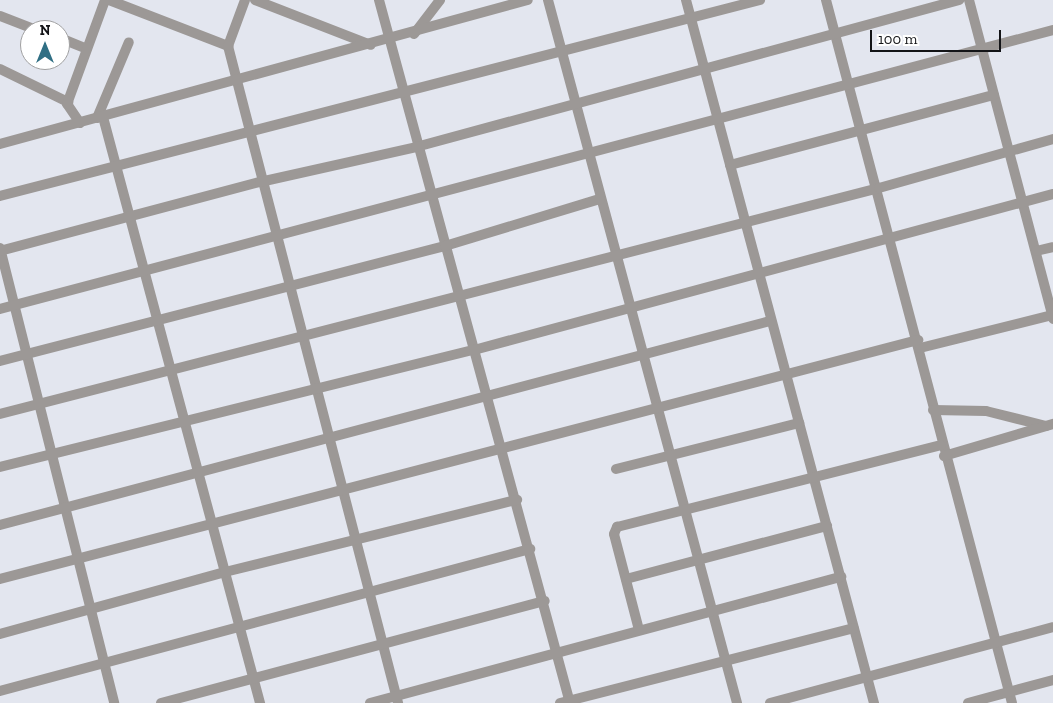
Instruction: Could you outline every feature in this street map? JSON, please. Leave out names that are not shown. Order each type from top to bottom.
[{"type":"street","points":[[68,102],[85,48],[105,0]]},
{"type":"street","points":[[109,0],[228,46]]},
{"type":"street","points":[[245,0],[228,46],[234,82],[353,542],[367,594],[384,645],[397,699]]},
{"type":"street","points":[[255,0],[371,45]]},
{"type":"street","points":[[379,0],[416,147],[433,198],[545,601],[558,652],[566,702],[725,663],[854,628]]},
{"type":"street","points":[[414,34],[440,0]]},
{"type":"street","points":[[0,144],[414,34],[514,2],[528,0]]},
{"type":"street","points":[[548,0],[560,53],[737,703]]},
{"type":"street","points":[[686,0],[770,321],[800,423],[874,703]]},
{"type":"street","points":[[0,196],[247,130],[560,53],[760,0]]},
{"type":"street","points":[[826,0],[879,188],[919,344],[941,445],[993,644],[1012,703]]},
{"type":"street","points":[[114,703],[0,250],[260,182],[416,147],[959,0]]},
{"type":"street","points":[[0,579],[657,410],[786,374],[1052,317],[1051,301],[1036,252],[969,0]]},
{"type":"street","points":[[0,16],[20,24]]},
{"type":"street","points":[[0,309],[274,236],[433,198],[718,119],[982,51],[1053,30]]},
{"type":"street","points":[[70,42],[85,48]]},
{"type":"street","points":[[129,42],[100,118],[173,369],[260,703]]},
{"type":"street","points":[[0,69],[68,102],[80,123]]},
{"type":"street","points":[[730,165],[994,95]]},
{"type":"street","points":[[0,414],[879,188],[1053,139]]},
{"type":"street","points":[[0,467],[186,419],[314,390],[474,350],[629,306],[1053,194]]},
{"type":"street","points":[[0,361],[287,284],[445,246],[600,199]]},
{"type":"street","points":[[1036,252],[1053,247]]},
{"type":"street","points":[[0,525],[489,398],[770,321]]},
{"type":"street","points":[[933,410],[986,411],[1049,425]]},
{"type":"street","points":[[616,469],[800,423]]},
{"type":"street","points":[[944,456],[1049,425]]},
{"type":"street","points":[[639,630],[614,534],[616,527],[813,474],[941,445]]},
{"type":"street","points":[[0,634],[225,572],[353,542],[517,500]]},
{"type":"street","points":[[626,578],[827,526]]},
{"type":"street","points":[[0,691],[530,549]]},
{"type":"street","points":[[370,703],[397,699],[558,652],[841,577]]},
{"type":"street","points":[[161,703],[252,676],[384,645],[545,601]]},
{"type":"street","points":[[770,703],[1053,627]]},
{"type":"street","points":[[968,703],[1053,680]]}]
